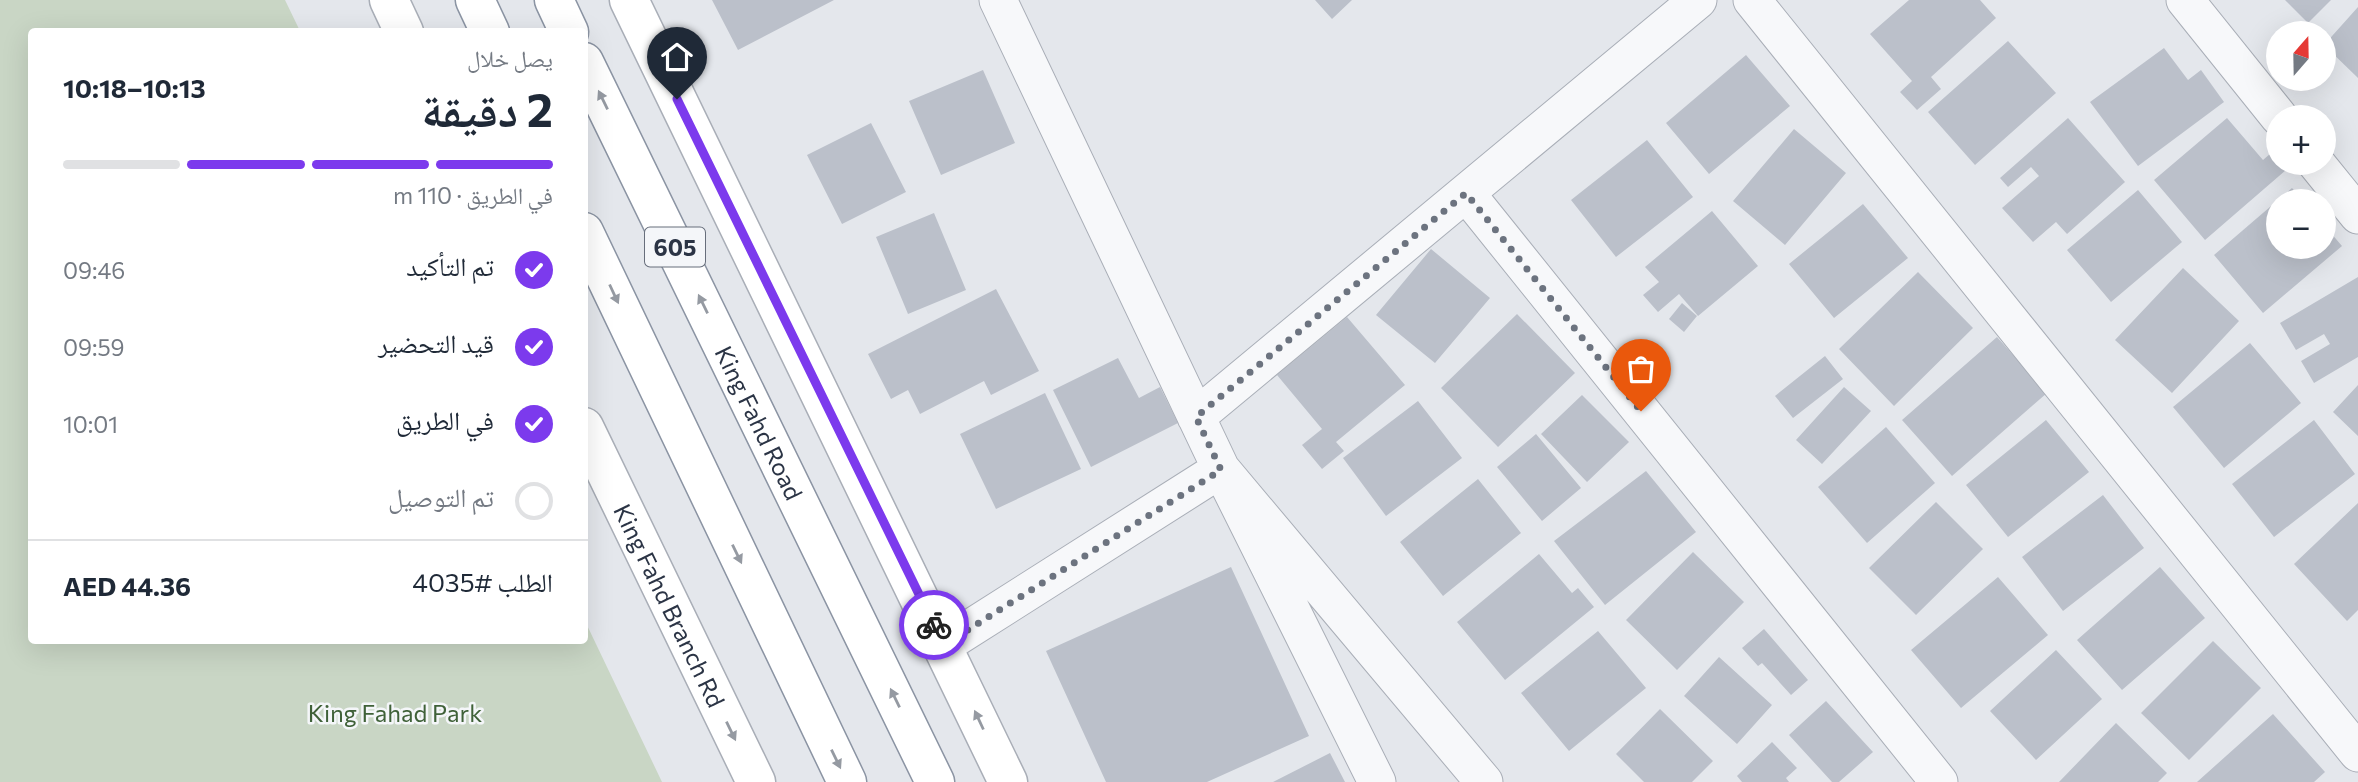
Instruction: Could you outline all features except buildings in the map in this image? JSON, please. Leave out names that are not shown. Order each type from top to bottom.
[{"type":"main road","points":[[389,0],[402,28]]},
{"type":"main road","points":[[475,0],[488,28]]},
{"type":"main road","points":[[554,0],[567,28]]},
{"type":"main road","points":[[629,0],[944,645],[1008,782]]},
{"type":"main road","name":"King Fahd Road","points":[[588,70],[935,782]]},
{"type":"main road","points":[[588,240],[847,782]]},
{"type":"main road","name":"King Fahd Branch Rd","points":[[588,435],[756,782]]},
{"type":"street","points":[[998,0],[1221,470],[1377,782]]},
{"type":"street","points":[[1196,417],[1698,0]]},
{"type":"street","points":[[1752,0],[2358,753]]},
{"type":"street","points":[[2185,0],[2269,105]]},
{"type":"street","points":[[2326,175],[2358,215]]},
{"type":"street","points":[[1466,193],[1939,782]]},
{"type":"street","points":[[944,645],[1221,470]]},
{"type":"street","points":[[1221,470],[1485,782]]},
{"type":"green space","name":"King Fahad Park","points":[[0,0],[285,0],[299,28],[28,28],[28,644],[588,644],[588,627],[662,782],[0,782]]},
{"type":"way so far","points":[[934,625],[944,645],[1221,470],[1196,417],[1466,193],[1641,411]]},
{"type":"route","points":[[677,99],[934,625]]}]
